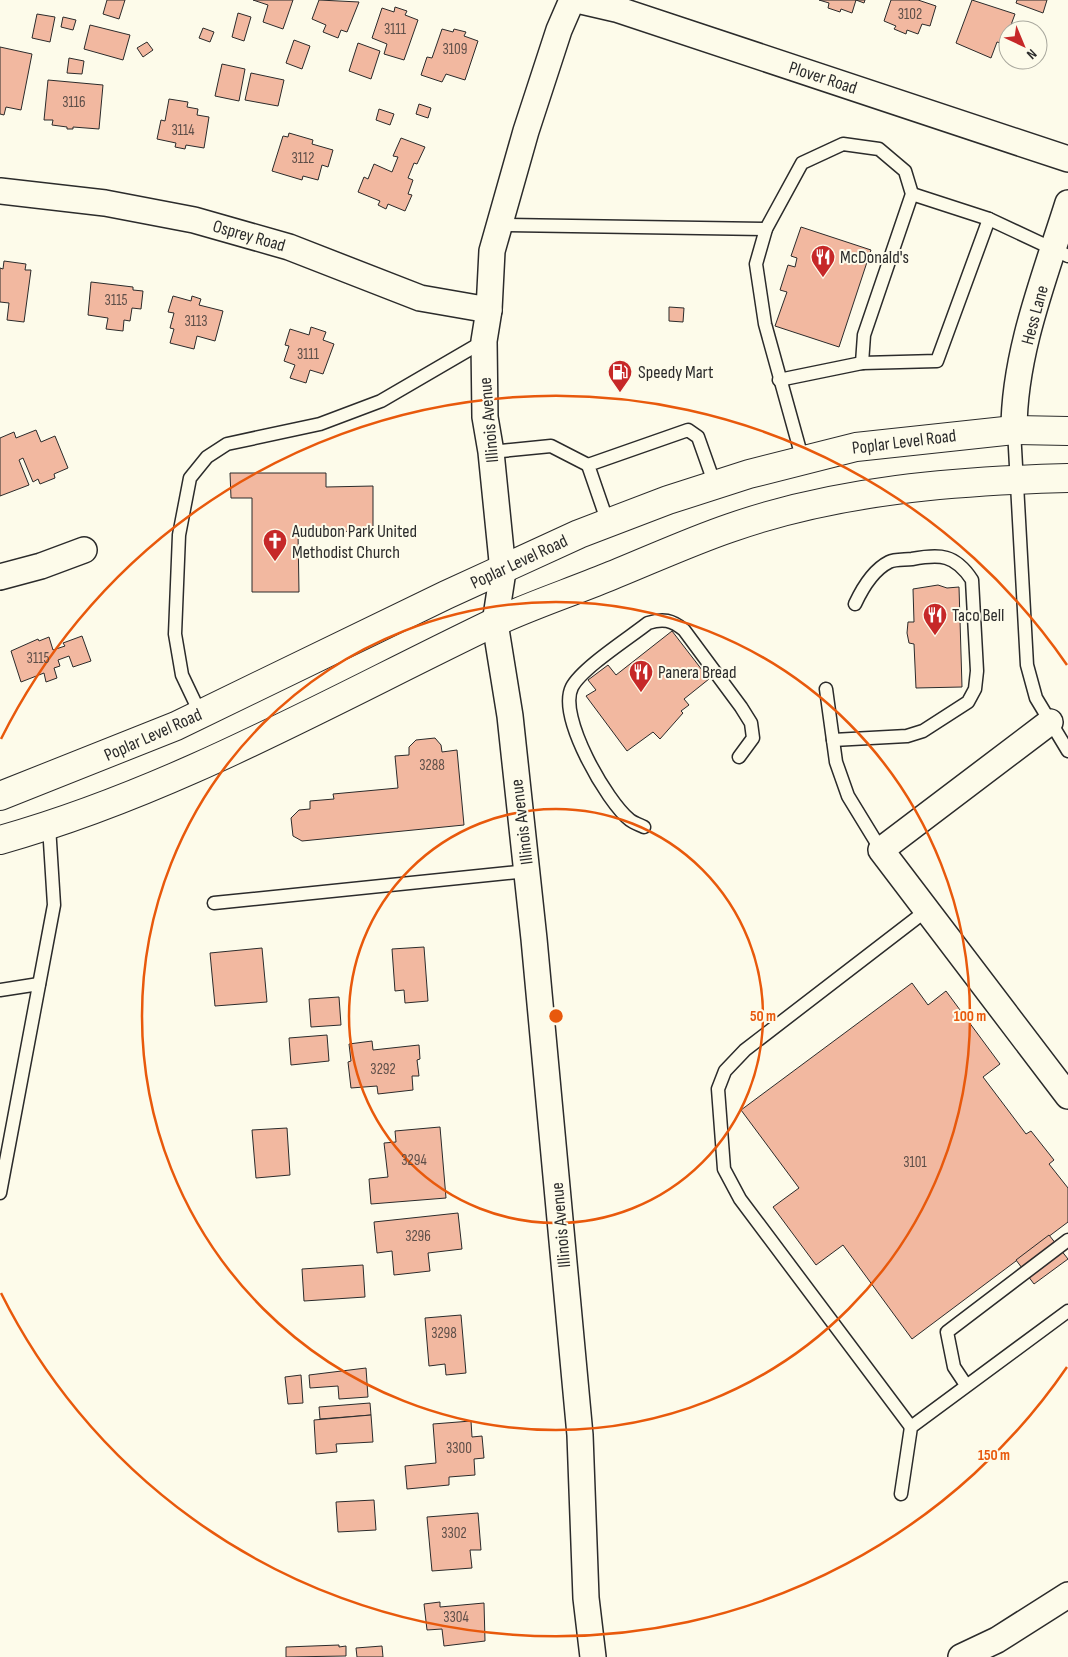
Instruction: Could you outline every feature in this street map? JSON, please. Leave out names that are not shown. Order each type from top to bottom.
[{"type":"main road","name":"Poplar Level Road","points":[[0,796],[98,759],[201,714],[446,595],[579,534],[715,485],[856,447],[1014,430],[1068,431]]},
{"type":"main road","points":[[0,840],[49,826],[143,791],[495,623],[731,527],[811,505],[906,488],[1016,479],[1068,478]]},
{"type":"street","name":"Illinois Avenue","points":[[572,0],[559,30],[529,122],[492,251],[490,310],[484,341],[485,417],[491,452],[503,570],[495,623],[510,716],[528,871],[580,1435],[586,1598],[593,1657]]},
{"type":"street","name":"Plover Road","points":[[577,0],[616,10],[1068,159]]},
{"type":"street","name":"Osprey Road","points":[[0,191],[105,204],[194,220],[289,246],[420,298],[490,310]]},
{"type":"street","name":"Hess Lane","points":[[1014,430],[1014,398],[1031,325],[1061,252],[1068,203]]},
{"type":"street","points":[[0,577],[41,566],[84,550]]},
{"type":"street","points":[[1050,722],[881,850],[1068,1096]]},
{"type":"street","points":[[961,1657],[998,1640],[1068,1595]]},
{"type":"lane","points":[[803,460],[779,380],[765,324],[756,264],[766,229],[802,163],[843,144],[879,149],[905,171],[912,194],[864,335],[862,363]]},
{"type":"lane","points":[[912,194],[989,219],[1061,252]]},
{"type":"lane","points":[[779,380],[862,363],[937,361],[989,219]]},
{"type":"lane","points":[[500,226],[766,229]]},
{"type":"lane","points":[[201,714],[182,675],[175,634],[179,535],[190,478],[207,457],[227,444],[320,424],[381,401],[484,341]]},
{"type":"lane","points":[[588,465],[688,430],[698,437],[715,485]]},
{"type":"lane","points":[[1014,430],[1027,665],[1036,698],[1068,751]]},
{"type":"lane","points":[[491,452],[551,446],[588,465],[608,523]]},
{"type":"lane","points":[[833,740],[907,736],[922,731],[957,711],[968,702],[975,689],[972,580],[965,569],[954,560],[934,555],[889,562],[862,587],[855,604]]},
{"type":"lane","points":[[644,827],[630,820],[594,773],[575,729],[570,707],[571,688],[581,676],[648,623],[665,620],[675,622],[741,707],[751,723],[753,738],[739,757]]},
{"type":"lane","points":[[826,689],[836,762],[848,796],[881,850]]},
{"type":"lane","points":[[0,1193],[54,905],[49,826]]},
{"type":"lane","points":[[214,903],[528,871]]},
{"type":"lane","points":[[911,1427],[740,1199],[724,1170],[718,1089],[725,1070],[746,1050],[927,910]]},
{"type":"lane","points":[[0,990],[39,984]]},
{"type":"lane","points":[[966,1385],[954,1367],[947,1332],[1068,1240]]},
{"type":"lane","points":[[900,1494],[911,1427],[1068,1311]]},
{"type":"building","points":[[107,0],[125,0],[119,19],[103,14]]},
{"type":"building","points":[[253,0],[293,0],[283,29],[263,22],[268,5]]},
{"type":"building","points":[[319,0],[359,2],[347,32],[341,30],[338,38],[323,32],[326,25],[312,19]]},
{"type":"building","points":[[819,0],[856,0],[852,13],[841,9],[840,12],[828,8],[829,3]]},
{"type":"building","points":[[891,0],[918,0],[936,6],[930,26],[922,24],[918,34],[907,30],[906,34],[894,29],[896,26],[884,21]]},
{"type":"building","points":[[972,0],[1015,14],[1013,20],[998,20],[998,42],[991,58],[956,43]]},
{"type":"building","points":[[1017,0],[1047,0],[1043,13],[1016,3]]},
{"type":"building","points":[[395,7],[407,11],[405,15],[418,20],[404,60],[384,54],[387,44],[372,38],[382,8],[394,12]]},
{"type":"building","points":[[238,13],[251,17],[244,41],[232,37]]},
{"type":"building","points":[[37,14],[55,17],[50,42],[32,38]]},
{"type":"building","points":[[63,17],[76,20],[73,30],[61,27]]},
{"type":"building","points":[[90,25],[130,35],[123,60],[84,49]]},
{"type":"building","points":[[203,28],[214,32],[210,42],[199,38]]},
{"type":"building","points":[[442,29],[453,32],[454,29],[466,32],[464,36],[478,41],[465,80],[446,74],[442,82],[421,75],[427,57],[432,58]]},
{"type":"building","points":[[294,40],[310,46],[302,69],[286,63]]},
{"type":"building","points":[[147,42],[153,50],[143,57],[137,48]]},
{"type":"building","points":[[358,43],[380,51],[371,79],[349,71]]},
{"type":"building","points":[[0,47],[32,54],[21,110],[6,107],[4,115],[0,114]]},
{"type":"building","points":[[69,58],[84,61],[82,74],[67,73]]},
{"type":"building","points":[[222,64],[245,69],[239,101],[215,96]]},
{"type":"building","points":[[251,73],[284,80],[278,106],[245,100]]},
{"type":"building","points":[[48,80],[103,85],[99,129],[73,127],[73,129],[67,129],[67,127],[52,125],[53,120],[44,120]]},
{"type":"building","points":[[169,99],[188,102],[187,107],[198,109],[197,115],[209,117],[204,148],[186,145],[185,149],[175,147],[176,143],[157,139],[161,120],[165,121]]},
{"type":"building","points":[[419,104],[431,108],[428,118],[416,114]]},
{"type":"building","points":[[379,109],[394,114],[390,125],[376,120]]},
{"type":"building","points":[[289,133],[313,140],[312,144],[333,150],[328,167],[322,165],[318,180],[303,176],[302,180],[272,171],[283,136],[288,137]]},
{"type":"building","points":[[401,138],[425,147],[417,164],[414,163],[408,178],[413,180],[408,194],[412,195],[405,211],[388,204],[386,209],[378,205],[380,201],[358,192],[364,177],[368,179],[374,164],[392,172],[398,157],[393,156]]},
{"type":"building","name":"McDonald's","points":[[801,227],[871,250],[839,347],[775,326],[787,292],[780,290],[788,265],[795,267],[797,258],[791,256]]},
{"type":"building","points":[[4,261],[26,264],[25,270],[31,270],[24,322],[7,320],[9,303],[0,302],[0,268],[3,269]]},
{"type":"building","points":[[91,282],[133,287],[133,290],[143,291],[141,309],[132,308],[130,321],[124,320],[123,331],[106,329],[108,318],[88,315]]},
{"type":"building","points":[[173,296],[191,301],[192,296],[201,299],[199,305],[223,311],[215,341],[197,336],[194,349],[170,343],[174,329],[170,328],[174,313],[168,312]]},
{"type":"building","points":[[669,307],[684,308],[683,322],[669,321]]},
{"type":"building","points":[[311,327],[326,332],[323,340],[334,344],[323,374],[310,370],[306,383],[290,378],[295,365],[284,361],[289,346],[285,345],[290,329],[309,335]]},
{"type":"building","points":[[36,430],[41,442],[55,436],[68,468],[54,474],[55,478],[40,484],[38,479],[33,482],[23,458],[19,460],[29,485],[0,496],[0,438],[14,432],[16,438]]},
{"type":"building","name":"Audubon Park United Methodist Church","points":[[230,473],[326,473],[326,487],[373,486],[373,531],[298,532],[299,592],[252,592],[252,498],[231,498]]},
{"type":"building","name":"Taco Bell","points":[[938,585],[947,588],[959,587],[962,687],[916,688],[914,644],[909,643],[907,633],[908,622],[914,622],[913,589]]},
{"type":"building","name":"Panera Bread","points":[[672,631],[709,679],[684,699],[689,705],[681,711],[683,713],[660,739],[653,732],[627,751],[586,696],[596,690],[588,680],[608,665],[616,675]]},
{"type":"building","points":[[82,636],[91,661],[73,667],[69,656],[58,660],[60,666],[54,668],[57,678],[46,682],[44,673],[21,682],[11,651],[38,639],[39,641],[49,637],[53,650],[65,646],[63,643]]},
{"type":"building","points":[[435,738],[441,745],[442,752],[457,750],[464,825],[302,841],[293,836],[291,818],[299,810],[310,809],[310,801],[334,799],[333,794],[398,788],[395,756],[409,755],[409,747],[416,740]]},
{"type":"building","points":[[424,947],[428,1001],[405,1003],[404,990],[395,991],[392,949]]},
{"type":"building","points":[[262,948],[267,1002],[215,1006],[210,953]]},
{"type":"building","points":[[912,983],[928,1005],[946,991],[1000,1064],[983,1077],[1026,1134],[1031,1131],[1054,1160],[1049,1164],[1068,1188],[1068,1222],[912,1339],[843,1245],[816,1265],[773,1207],[799,1188],[741,1110]]},
{"type":"building","points":[[339,997],[341,1025],[311,1027],[309,999]]},
{"type":"building","points":[[327,1035],[329,1061],[291,1065],[289,1038]]},
{"type":"building","points":[[372,1041],[373,1050],[419,1045],[420,1059],[417,1060],[419,1076],[412,1076],[413,1090],[378,1094],[377,1086],[351,1088],[348,1062],[351,1061],[349,1044]]},
{"type":"building","points":[[440,1127],[446,1198],[371,1204],[369,1179],[388,1177],[384,1143],[396,1142],[395,1131]]},
{"type":"building","points":[[287,1128],[290,1175],[256,1178],[252,1130]]},
{"type":"building","points":[[458,1213],[462,1249],[428,1253],[430,1271],[394,1275],[392,1251],[377,1253],[374,1222]]},
{"type":"building","points":[[1049,1235],[1068,1259],[1034,1284],[1016,1260]]},
{"type":"building","points":[[363,1265],[365,1297],[304,1301],[302,1269]]},
{"type":"building","points":[[461,1315],[466,1373],[446,1375],[445,1364],[429,1366],[425,1318]]},
{"type":"building","points":[[366,1368],[368,1397],[339,1399],[338,1386],[310,1388],[309,1375]]},
{"type":"building","points":[[301,1375],[303,1403],[288,1404],[285,1377]]},
{"type":"building","points":[[370,1403],[371,1415],[320,1419],[319,1407]]},
{"type":"building","points":[[371,1415],[373,1442],[336,1444],[337,1452],[316,1454],[314,1420]]},
{"type":"building","points":[[471,1421],[472,1437],[482,1436],[484,1458],[474,1459],[475,1475],[449,1477],[449,1485],[407,1489],[405,1466],[436,1463],[433,1424]]},
{"type":"building","points":[[374,1500],[376,1530],[338,1532],[336,1502]]},
{"type":"building","points":[[478,1513],[481,1550],[470,1550],[472,1568],[432,1571],[427,1517]]},
{"type":"building","points":[[440,1602],[440,1607],[484,1603],[485,1641],[444,1646],[442,1629],[427,1630],[424,1604]]},
{"type":"building","points":[[339,1645],[339,1647],[346,1646],[346,1656],[286,1657],[286,1647]]},
{"type":"building","points":[[382,1646],[383,1657],[357,1657],[356,1648]]},
{"type":"place","name":"McDonald's","points":[[823,278]]},
{"type":"place","name":"Speedy Mart","points":[[620,393]]},
{"type":"place","name":"Audubon Park United Methodist Church","points":[[275,562]]},
{"type":"place","name":"Taco Bell","points":[[935,636]]},
{"type":"place","name":"Panera Bread","points":[[641,693]]}]
